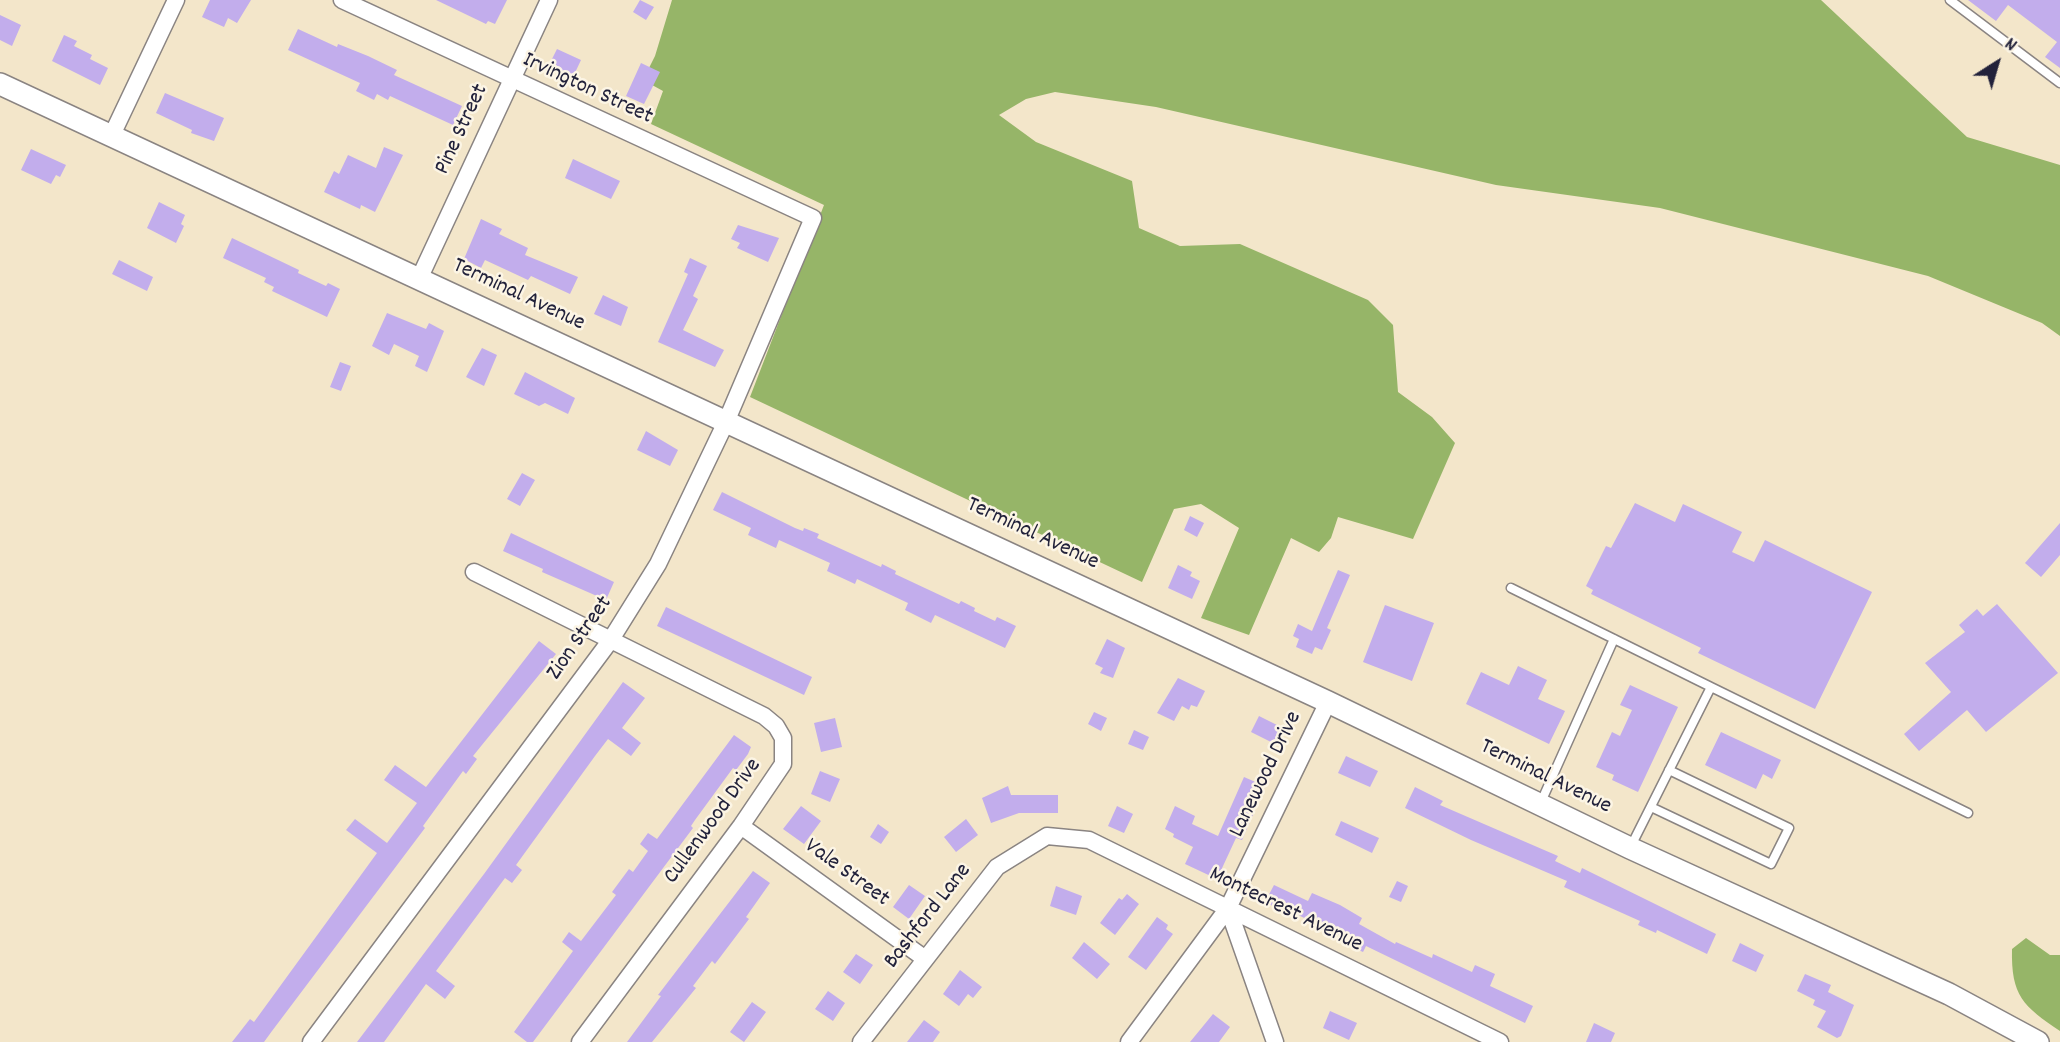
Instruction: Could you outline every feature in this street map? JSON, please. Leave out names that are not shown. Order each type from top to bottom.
[{"type":"street","points":[[111,137],[176,0]]},
{"type":"street","name":"Irvington Street","points":[[342,0],[813,218]]},
{"type":"street","name":"Pine Street","points":[[419,279],[549,0]]},
{"type":"street","name":"Terminal Avenue","points":[[0,84],[1328,702],[1630,848],[1949,994],[2038,1042]]},
{"type":"street","name":"Zion Street","points":[[311,1042],[610,641],[658,564],[726,422],[813,218]]},
{"type":"street","name":"Cullenwood Drive","points":[[474,572],[764,716],[776,726],[786,751],[783,764],[741,826],[580,1042]]},
{"type":"street","name":"Lanewood Drive","points":[[1129,1042],[1228,908],[1328,702]]},
{"type":"street","name":"Vale Street","points":[[741,826],[924,958]]},
{"type":"street","name":"Montecrest Avenue","points":[[1047,836],[1089,840],[1500,1042]]},
{"type":"street","name":"Bashford Lane","points":[[861,1042],[997,867],[1047,836]]},
{"type":"street","points":[[1228,908],[1275,1042]]},
{"type":"lane","points":[[1950,0],[2060,83]]},
{"type":"lane","points":[[1511,588],[1968,813]]},
{"type":"lane","points":[[1540,805],[1614,639]]},
{"type":"lane","points":[[1630,848],[1711,687]]},
{"type":"lane","points":[[1651,807],[1771,864],[1788,828],[1669,770]]},
{"type":"green space","points":[[672,0],[1821,0],[1967,137],[2060,165],[2060,336],[2042,323],[1928,276],[1660,208],[1496,185],[1156,107],[1055,92],[1026,99],[999,115],[1036,142],[1132,181],[1139,228],[1180,246],[1240,244],[1368,300],[1393,325],[1398,392],[1432,417],[1455,443],[1413,539],[1338,517],[1331,538],[1319,552],[1291,538],[1249,635],[1201,618],[1239,528],[1201,504],[1174,509],[1142,582],[750,397],[824,205],[651,124],[663,91],[643,80],[655,56]]},
{"type":"green space","points":[[2026,938],[2050,955],[2060,955],[2060,1031],[2028,1006],[2017,989],[2012,949]]},
{"type":"building","points":[[210,0],[251,0],[237,23],[228,18],[224,27],[202,17]]},
{"type":"building","points":[[436,0],[507,0],[495,24],[488,21],[486,24]]},
{"type":"building","points":[[640,0],[654,7],[646,20],[633,12]]},
{"type":"building","points":[[1968,0],[2060,0],[2060,68],[2045,57],[2057,42],[2008,5],[1996,21]]},
{"type":"building","points":[[0,15],[21,25],[12,46],[0,40]]},
{"type":"building","points":[[298,29],[337,47],[338,44],[368,56],[397,70],[394,75],[462,106],[453,125],[390,96],[388,100],[377,94],[374,100],[356,91],[360,83],[288,50]]},
{"type":"building","points":[[64,35],[77,41],[74,46],[92,55],[90,59],[108,68],[100,85],[52,61]]},
{"type":"building","points":[[557,49],[581,60],[573,77],[549,65]]},
{"type":"building","points":[[641,63],[660,72],[644,104],[626,96]]},
{"type":"building","points":[[165,93],[224,118],[214,141],[191,133],[192,130],[156,113]]},
{"type":"building","points":[[384,147],[403,155],[375,212],[361,205],[360,209],[324,192],[334,171],[339,174],[348,155],[376,168]]},
{"type":"building","points":[[31,149],[66,165],[60,177],[56,175],[51,184],[21,170]]},
{"type":"building","points":[[573,159],[620,181],[611,199],[565,178]]},
{"type":"building","points":[[159,202],[185,215],[181,224],[184,226],[176,243],[147,228]]},
{"type":"building","points":[[481,219],[502,229],[499,234],[528,248],[525,255],[578,277],[570,294],[531,276],[528,280],[485,260],[481,268],[464,259]]},
{"type":"building","points":[[738,225],[779,238],[768,262],[737,248],[740,243],[731,239]]},
{"type":"building","points":[[232,238],[299,270],[298,273],[326,286],[328,283],[340,289],[327,317],[272,291],[274,287],[264,282],[266,278],[223,258]]},
{"type":"building","points":[[690,258],[707,266],[693,296],[698,299],[683,330],[724,350],[715,367],[658,342],[688,274],[684,272]]},
{"type":"building","points":[[119,260],[153,277],[147,291],[112,274]]},
{"type":"building","points":[[603,295],[628,307],[621,326],[594,314]]},
{"type":"building","points":[[387,313],[426,329],[429,323],[444,331],[427,372],[415,366],[419,356],[394,344],[389,355],[372,346]]},
{"type":"building","points":[[482,348],[497,355],[484,386],[466,377]]},
{"type":"building","points":[[340,362],[351,366],[341,391],[330,387]]},
{"type":"building","points":[[525,372],[575,398],[568,414],[545,403],[539,406],[514,394]]},
{"type":"building","points":[[646,431],[678,450],[670,466],[637,450]]},
{"type":"building","points":[[522,473],[535,480],[520,506],[507,499]]},
{"type":"building","points":[[722,492],[795,528],[803,531],[804,528],[819,534],[817,538],[881,567],[882,564],[896,571],[895,574],[959,604],[961,601],[995,621],[997,617],[1016,626],[1005,648],[935,615],[931,623],[905,610],[908,603],[857,579],[855,584],[827,571],[830,563],[779,540],[776,548],[748,535],[751,528],[713,510]]},
{"type":"building","points":[[1635,503],[1675,522],[1683,504],[1742,532],[1732,552],[1754,562],[1765,540],[1872,592],[1815,709],[1698,653],[1701,648],[1591,594],[1593,590],[1586,586],[1606,546],[1611,548]]},
{"type":"building","points":[[1190,516],[1204,523],[1197,537],[1184,530]]},
{"type":"building","points":[[2060,523],[2060,555],[2041,577],[2025,563]]},
{"type":"building","points":[[511,533],[614,582],[606,600],[542,572],[543,569],[503,551]]},
{"type":"building","points":[[1178,565],[1192,572],[1190,576],[1200,581],[1192,599],[1168,588]]},
{"type":"building","points":[[1338,570],[1350,575],[1327,628],[1331,630],[1322,650],[1315,647],[1312,654],[1296,647],[1299,639],[1293,636],[1298,624],[1312,631]]},
{"type":"building","points":[[1997,604],[2058,673],[1986,732],[1967,710],[1919,751],[1904,734],[1951,692],[1925,663],[1965,632],[1959,625],[1977,609],[1983,616]]},
{"type":"building","points":[[1385,605],[1434,623],[1412,681],[1363,662]]},
{"type":"building","points":[[666,607],[812,677],[804,695],[657,626]]},
{"type":"building","points":[[1107,639],[1125,648],[1113,678],[1100,673],[1103,668],[1095,664]]},
{"type":"building","points":[[539,641],[556,654],[473,756],[477,759],[466,774],[463,771],[423,826],[425,828],[264,1042],[232,1042],[250,1019],[254,1022],[377,853],[346,830],[355,819],[387,843],[417,803],[384,780],[395,765],[426,787]]},
{"type":"building","points":[[1518,666],[1547,680],[1538,699],[1565,711],[1549,744],[1466,704],[1481,672],[1509,685]]},
{"type":"building","points":[[1178,678],[1205,691],[1197,707],[1191,705],[1189,710],[1182,706],[1174,721],[1157,713]]},
{"type":"building","points":[[623,682],[645,698],[622,728],[641,743],[631,756],[608,739],[516,865],[522,870],[512,883],[505,878],[436,971],[455,986],[445,999],[426,984],[384,1042],[357,1042],[484,874]]},
{"type":"building","points":[[1630,685],[1678,707],[1638,792],[1612,780],[1614,775],[1596,767],[1612,732],[1620,736],[1632,710],[1620,705]]},
{"type":"building","points":[[1094,712],[1107,718],[1101,731],[1088,724]]},
{"type":"building","points":[[1259,716],[1285,729],[1277,745],[1251,732]]},
{"type":"building","points":[[835,718],[842,747],[821,752],[814,723]]},
{"type":"building","points":[[1134,730],[1149,737],[1143,750],[1128,744]]},
{"type":"building","points":[[1721,732],[1781,760],[1772,779],[1763,774],[1756,789],[1705,765]]},
{"type":"building","points":[[734,735],[751,747],[748,754],[736,770],[733,768],[691,826],[693,828],[533,1042],[527,1042],[514,1032],[573,951],[562,942],[569,932],[581,941],[616,895],[612,892],[629,869],[633,872],[648,851],[640,844],[648,833],[657,839]]},
{"type":"building","points":[[1346,756],[1378,771],[1370,787],[1338,773]]},
{"type":"building","points":[[820,771],[840,779],[830,802],[811,794]]},
{"type":"building","points":[[1244,777],[1260,784],[1249,807],[1255,810],[1242,840],[1236,838],[1217,879],[1185,864],[1193,847],[1173,837],[1174,834],[1165,829],[1175,806],[1195,816],[1192,824],[1218,836]]},
{"type":"building","points":[[1008,786],[1011,795],[1058,795],[1058,813],[1019,813],[991,823],[982,798]]},
{"type":"building","points":[[1415,787],[1443,801],[1440,805],[1558,856],[1555,861],[1580,873],[1582,868],[1716,934],[1707,954],[1657,930],[1656,933],[1638,925],[1640,921],[1564,887],[1567,881],[1405,808]]},
{"type":"building","points":[[801,806],[821,821],[804,844],[783,829]]},
{"type":"building","points":[[1117,806],[1133,814],[1124,833],[1108,826]]},
{"type":"building","points":[[966,819],[978,835],[956,852],[944,837]]},
{"type":"building","points":[[1341,821],[1379,838],[1372,853],[1335,835]]},
{"type":"building","points":[[878,824],[889,832],[881,844],[870,837]]},
{"type":"building","points":[[753,871],[770,883],[746,917],[749,919],[715,964],[712,961],[693,986],[696,988],[652,1042],[627,1042],[661,996],[658,995]]},
{"type":"building","points":[[1397,881],[1408,886],[1401,902],[1389,897]]},
{"type":"building","points":[[909,885],[925,896],[909,919],[893,907]]},
{"type":"building","points":[[1274,885],[1308,901],[1312,893],[1340,905],[1362,918],[1359,924],[1395,944],[1396,942],[1432,958],[1433,954],[1472,972],[1475,965],[1495,974],[1490,986],[1533,1006],[1525,1023],[1366,946],[1363,952],[1341,942],[1343,937],[1288,910],[1286,913],[1265,902]]},
{"type":"building","points":[[1056,886],[1082,896],[1076,915],[1050,906]]},
{"type":"building","points":[[1127,894],[1139,904],[1115,935],[1100,923],[1119,898],[1122,900]]},
{"type":"building","points":[[1157,917],[1168,925],[1166,929],[1173,934],[1146,970],[1128,957]]},
{"type":"building","points":[[1084,942],[1110,964],[1097,979],[1072,958]]},
{"type":"building","points":[[1740,943],[1764,955],[1756,972],[1732,961]]},
{"type":"building","points":[[856,954],[873,965],[860,984],[843,972]]},
{"type":"building","points":[[960,970],[982,987],[973,998],[968,994],[959,1006],[943,994]]},
{"type":"building","points":[[1805,974],[1831,985],[1828,992],[1854,1005],[1841,1036],[1837,1038],[1817,1027],[1826,1011],[1813,1005],[1815,1000],[1797,991]]},
{"type":"building","points":[[828,991],[845,1003],[833,1021],[815,1009]]},
{"type":"building","points":[[752,1002],[766,1012],[744,1042],[730,1032]]},
{"type":"building","points":[[1330,1011],[1357,1023],[1349,1040],[1323,1028]]},
{"type":"building","points":[[1213,1014],[1230,1027],[1219,1042],[1190,1042]]},
{"type":"building","points":[[924,1020],[940,1032],[933,1042],[907,1042]]},
{"type":"building","points":[[1594,1023],[1615,1033],[1611,1042],[1586,1042]]}]
